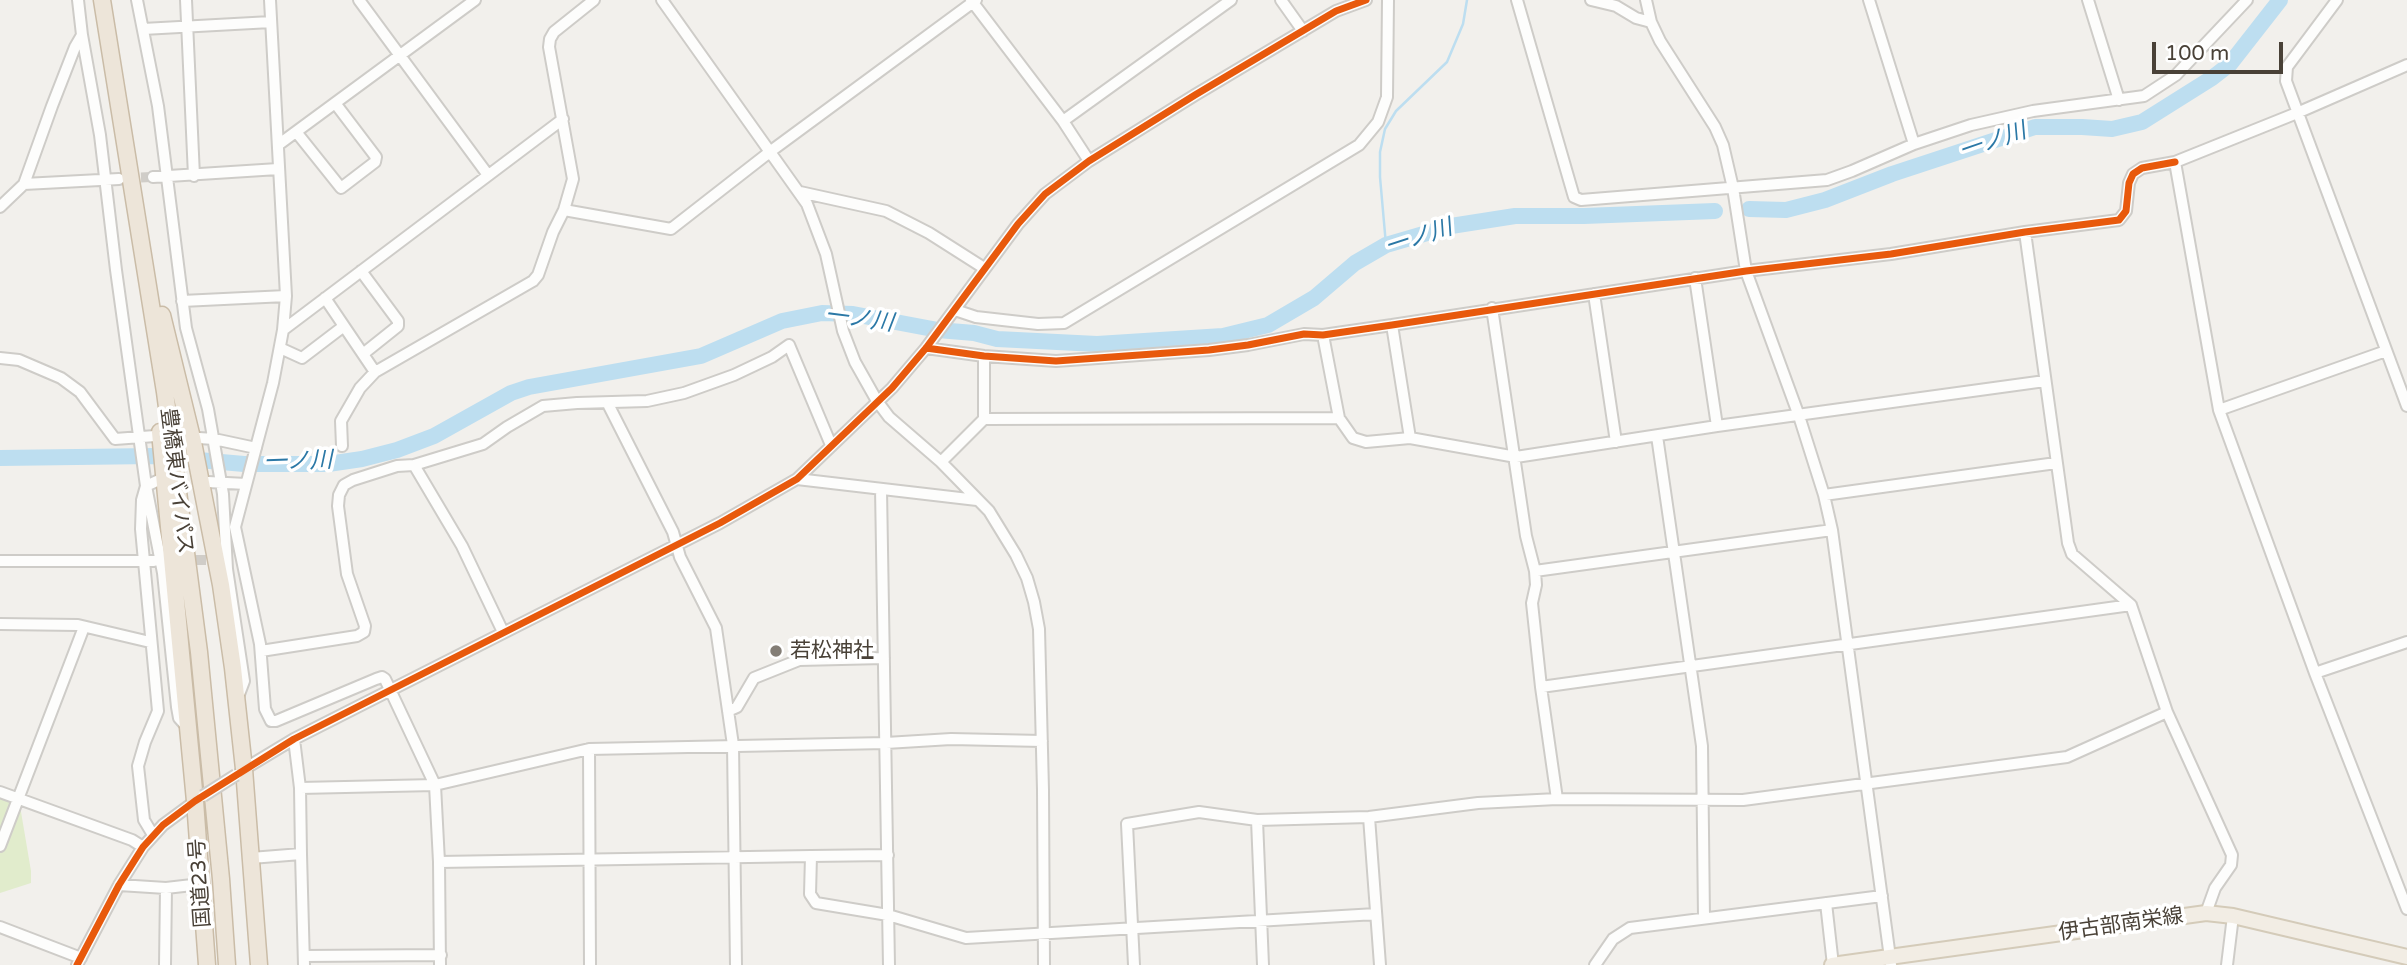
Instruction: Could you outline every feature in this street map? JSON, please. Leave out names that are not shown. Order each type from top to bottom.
[{"type":"highway","name":"豊橋東バイパス","points":[[102,0],[124,176],[165,392],[158,416],[210,757],[227,965]]},
{"type":"highway","points":[[124,176],[196,440],[204,480],[233,668],[259,965]]},
{"type":"highway","name":"国道23号","points":[[166,477],[187,727],[199,799],[207,965]]},
{"type":"main road","name":"伊古部南栄線","points":[[1833,965],[1891,961],[2206,913],[2232,916],[2407,957]]},
{"type":"street","points":[[78,0],[106,179],[146,480],[163,573],[177,707],[179,718],[187,727]]},
{"type":"street","points":[[138,0],[167,176],[186,328],[215,442],[228,569],[244,681],[236,702]]},
{"type":"street","points":[[186,0],[194,176]]},
{"type":"street","points":[[270,0],[286,296],[273,383],[235,527],[238,560],[261,651],[265,709],[271,720],[275,722],[382,677],[390,688],[435,785],[440,960],[304,960],[300,788],[293,738]]},
{"type":"street","points":[[359,0],[488,175]]},
{"type":"street","points":[[278,145],[475,0]]},
{"type":"street","points":[[342,446],[341,421],[360,388],[375,372],[533,281],[538,275],[565,210],[573,179],[549,47],[550,39],[554,32],[594,0]]},
{"type":"street","points":[[662,0],[800,192],[817,227],[826,254],[843,331],[855,362],[877,401],[890,417],[941,462],[989,511],[1016,555],[1034,601],[1039,629],[1044,965]]},
{"type":"street","points":[[1063,121],[1231,0]]},
{"type":"street","points":[[1281,0],[1303,31]]},
{"type":"street","points":[[0,927],[79,962],[119,885],[143,847],[153,835],[199,799],[293,738],[720,523],[797,479],[892,388],[928,345],[1018,224],[1045,194],[1089,161],[1336,11],[1366,0]]},
{"type":"street","points":[[952,313],[1038,324],[1064,323],[1359,145],[1378,122],[1387,97],[1388,0]]},
{"type":"street","points":[[1517,0],[1574,197],[1581,200],[1827,180],[1914,144],[2003,117],[2144,96],[2176,75],[2247,0]]},
{"type":"street","points":[[1591,0],[1616,6],[1636,18],[1651,22]]},
{"type":"street","points":[[1646,0],[1651,22],[1660,41],[1715,127],[1723,145],[1733,188],[1746,271],[1799,416],[1824,495],[1832,530],[1891,961]]},
{"type":"street","points":[[1869,0],[1914,144]]},
{"type":"street","points":[[2088,0],[2119,100]]},
{"type":"street","points":[[2337,0],[2287,67],[2286,81],[2407,406]]},
{"type":"street","points":[[565,210],[671,229],[973,1],[1063,121],[1089,161]]},
{"type":"street","points":[[143,29],[271,22]]},
{"type":"street","points":[[0,207],[24,184],[52,106],[82,35]]},
{"type":"street","points":[[928,345],[984,356],[1056,361],[1209,350],[1695,278],[1891,254],[2119,220],[2126,211],[2129,183],[2133,174],[2142,168],[2175,162],[2407,65]]},
{"type":"street","points":[[297,133],[341,188],[375,162],[376,158],[335,103]]},
{"type":"street","points":[[283,330],[562,120]]},
{"type":"street","points":[[2175,162],[2219,410],[2315,673],[2407,909]]},
{"type":"street","points":[[153,177],[278,169]]},
{"type":"street","points":[[24,184],[124,176]]},
{"type":"street","points":[[800,192],[886,211],[929,233],[984,268]]},
{"type":"street","points":[[2025,232],[2068,543],[2072,554],[2131,605],[2167,712],[2232,855],[2231,865],[2216,888],[2206,913]]},
{"type":"street","points":[[361,271],[398,321],[398,326],[363,354]]},
{"type":"street","points":[[1695,278],[1717,426]]},
{"type":"street","points":[[1594,294],[1616,442]]},
{"type":"street","points":[[182,301],[286,296]]},
{"type":"street","points":[[325,298],[375,372]]},
{"type":"street","points":[[1492,308],[1526,536],[1535,571],[1536,585],[1532,603],[1557,799]]},
{"type":"street","points":[[1392,325],[1410,438]]},
{"type":"street","points":[[280,348],[302,358],[344,326]]},
{"type":"street","points":[[1324,335],[1339,418],[1353,438],[1366,442],[1410,438],[1516,457],[1717,426],[2045,381]]},
{"type":"street","points":[[261,651],[357,636],[364,632],[365,625],[347,574],[338,506],[344,485],[397,466],[414,465],[483,444],[543,406],[578,402],[608,404],[647,401],[684,393],[734,375],[772,357],[789,345],[831,445]]},
{"type":"street","points":[[2219,410],[2386,351]]},
{"type":"street","points":[[984,356],[984,419]]},
{"type":"street","points":[[0,358],[19,360],[61,378],[80,392],[114,439],[162,439]]},
{"type":"street","points":[[608,404],[673,532],[675,544],[716,628],[733,745],[736,965]]},
{"type":"street","points":[[941,462],[984,419],[1339,418]]},
{"type":"street","points":[[1657,436],[1702,746],[1704,918]]},
{"type":"street","points":[[196,440],[256,448]]},
{"type":"street","points":[[1824,495],[2056,464]]},
{"type":"street","points":[[414,465],[461,546],[503,632]]},
{"type":"street","points":[[146,480],[166,477]]},
{"type":"street","points":[[797,479],[977,500]]},
{"type":"street","points":[[146,480],[142,500],[148,561],[150,642],[158,711],[138,766],[144,820],[153,835]]},
{"type":"street","points":[[204,480],[247,482]]},
{"type":"street","points":[[881,489],[889,965]]},
{"type":"street","points":[[1535,571],[1832,530]]},
{"type":"street","points":[[0,561],[148,561]]},
{"type":"street","points":[[1541,687],[2131,605]]},
{"type":"street","points":[[0,624],[14,622],[84,627],[150,642]]},
{"type":"street","points":[[0,846],[84,627]]},
{"type":"street","points":[[2315,673],[2407,642]]},
{"type":"street","points":[[728,711],[737,707],[754,678],[799,660],[884,658]]},
{"type":"street","points":[[1134,965],[1127,824],[1199,812],[1256,820],[1369,817],[1478,803],[1557,799],[1743,800],[2067,757],[2167,712]]},
{"type":"street","points":[[300,788],[435,785],[589,749],[886,743],[951,739],[1042,741]]},
{"type":"street","points":[[589,749],[590,965]]},
{"type":"street","points":[[0,792],[132,840],[143,847]]},
{"type":"street","points":[[1369,817],[1380,965]]},
{"type":"street","points":[[1256,820],[1263,965]]},
{"type":"street","points":[[251,858],[301,854]]},
{"type":"street","points":[[439,862],[888,855]]},
{"type":"street","points":[[811,856],[810,894],[816,903],[888,915],[965,938],[1376,914]]},
{"type":"street","points":[[119,885],[166,888],[201,884]]},
{"type":"street","points":[[165,965],[166,888]]},
{"type":"street","points":[[1595,965],[1612,939],[1630,928],[1882,896]]},
{"type":"street","points":[[1826,903],[1833,965]]},
{"type":"street","points":[[2227,965],[2232,916]]},
{"type":"green space","points":[[0,797],[19,800],[31,883],[0,893]]},
{"type":"waterway","points":[[1386,245],[1380,177],[1380,152],[1385,129],[1396,111],[1447,62],[1463,24],[1467,0]]},
{"type":"waterway","name":"一ノ川","points":[[1749,209],[1786,210],[1825,200],[1892,174],[2035,127],[2112,129],[2142,122],[2230,64],[2280,0]]},
{"type":"waterway","name":"一ノ川","points":[[0,458],[153,456],[244,464],[328,464],[362,459],[434,436],[511,393],[529,387],[701,356],[782,321],[822,313],[853,314],[997,339],[1097,344],[1223,336],[1268,325],[1314,298],[1355,263],[1386,245],[1451,226],[1515,216],[1715,211]]},
{"type":"tunnel","points":[[126,178],[153,177]]},
{"type":"tunnel","points":[[181,560],[233,560]]},
{"type":"cycle path","points":[[77,965],[119,885],[143,847],[163,825],[195,801],[294,739],[720,523],[797,479],[892,388],[926,348],[1018,224],[1045,194],[1089,161],[1195,95],[1336,11],[1366,0]]},
{"type":"cycle path","points":[[926,348],[984,356],[1056,361],[1209,350],[1746,271],[1891,254],[2119,220],[2126,211],[2129,183],[2133,174],[2142,168],[2175,162]]},
{"type":"place","name":"若松神社","points":[[776,651]]}]
